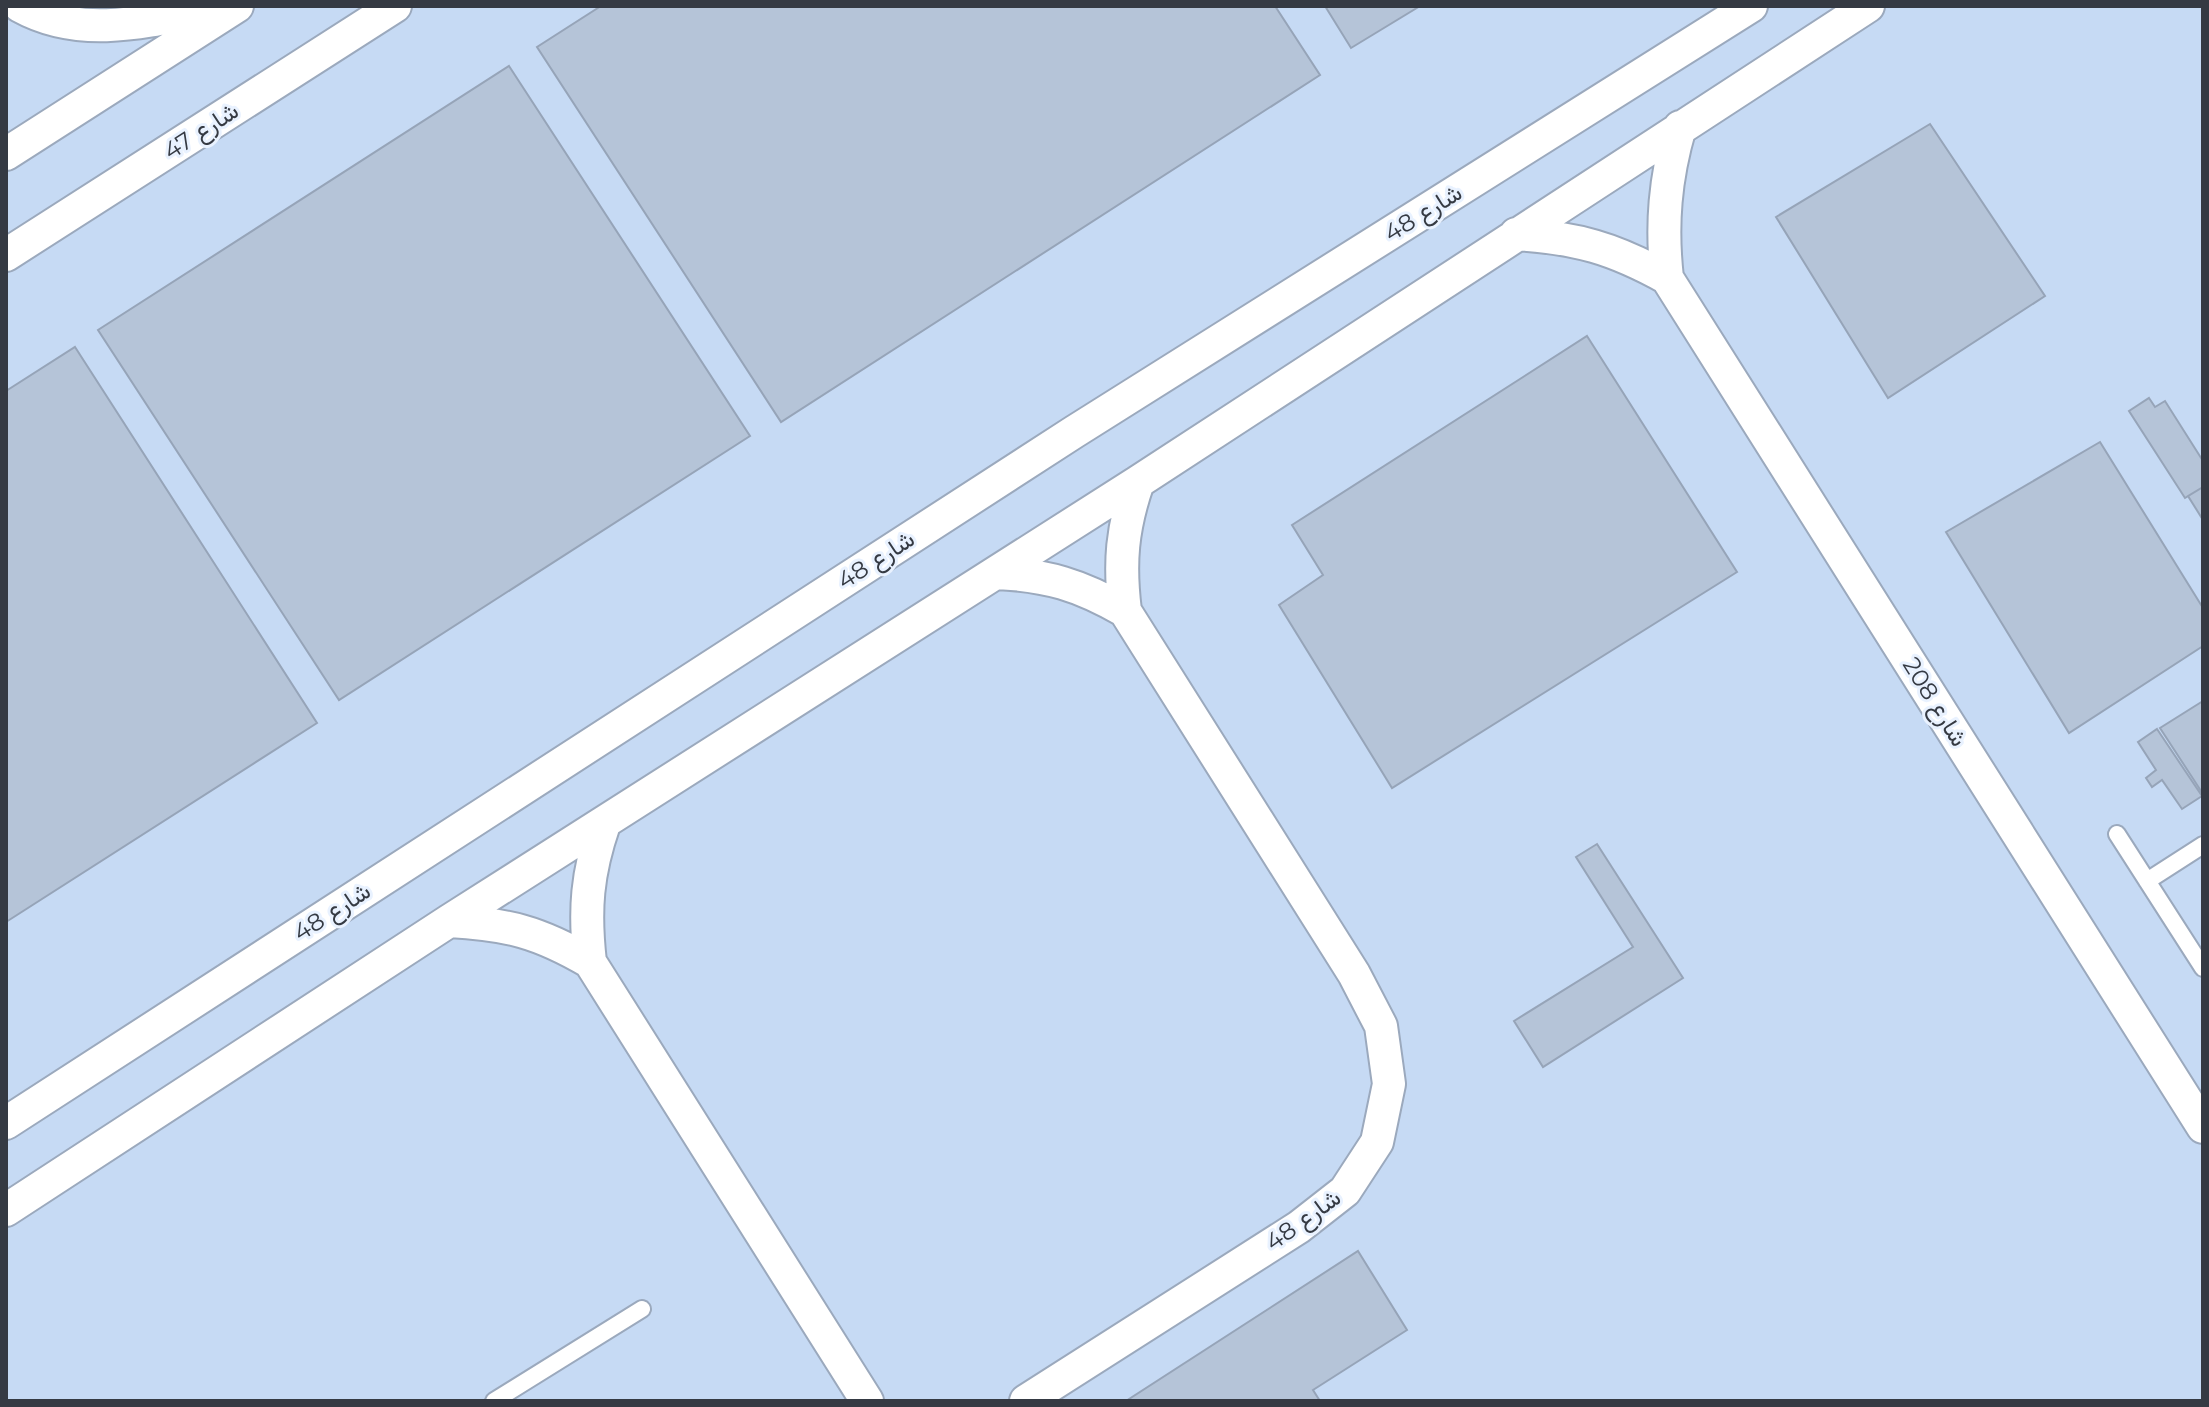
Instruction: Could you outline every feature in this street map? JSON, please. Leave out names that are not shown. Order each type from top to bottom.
[{"type":"street","points":[[20,6],[60,22],[100,27],[224,6]]},
{"type":"street","points":[[6,154],[237,6]]},
{"type":"street","name":"شارع 47","points":[[6,255],[395,6]]},
{"type":"street","name":"شارع 48","points":[[6,1123],[1074,432],[1751,6]]},
{"type":"street","points":[[6,1210],[449,921],[1138,482],[1868,6]]},
{"type":"street","name":"شارع 208","points":[[1680,127],[1664,202],[1663,240],[1667,278],[2203,1127]]},
{"type":"street","name":"شارع 208","points":[[1516,234],[1556,237],[1595,245],[1632,259],[1667,278]]},
{"type":"street","name":"شارع 48","points":[[1125,611],[1122,545],[1127,513],[1138,482]]},
{"type":"street","name":"شارع 48","points":[[996,573],[1063,581],[1125,611],[1354,974],[1381,1026],[1389,1084],[1377,1142],[1345,1191],[1299,1227],[1026,1401]]},
{"type":"street","points":[[604,824],[586,892],[590,962],[867,1401]]},
{"type":"street","points":[[449,921],[487,923],[523,930],[557,943],[590,962]]},
{"type":"lane","points":[[2117,834],[2203,968]]},
{"type":"lane","points":[[2147,881],[2203,845]]},
{"type":"lane","points":[[494,1401],[642,1309]]},
{"type":"shaded area","points":[[6,6],[2203,6],[2203,1401],[6,1401]]},
{"type":"building","points":[[601,6],[1275,6],[1320,75],[781,422],[537,47]]},
{"type":"building","points":[[1325,6],[1420,6],[1351,48]]},
{"type":"building","points":[[509,66],[750,436],[339,700],[98,330]]},
{"type":"building","points":[[1930,124],[2045,296],[1888,398],[1776,217]]},
{"type":"building","points":[[1587,336],[1737,572],[1392,788],[1279,605],[1323,575],[1292,525]]},
{"type":"building","points":[[75,347],[317,723],[6,922],[6,391]]},
{"type":"building","points":[[2149,398],[2155,407],[2165,401],[2203,461],[2203,487],[2185,498],[2129,411]]},
{"type":"building","points":[[2100,442],[2203,608],[2203,646],[2069,733],[1946,532]]},
{"type":"building","points":[[2203,487],[2203,520],[2188,496]]},
{"type":"building","points":[[2203,701],[2203,794],[2160,728]]},
{"type":"building","points":[[2157,729],[2202,796],[2182,809],[2162,780],[2152,787],[2146,778],[2156,770],[2138,742]]},
{"type":"building","points":[[1597,844],[1683,978],[1543,1067],[1514,1021],[1633,947],[1576,857]]},
{"type":"building","points":[[1358,1251],[1407,1330],[1313,1390],[1320,1401],[1126,1401]]}]
